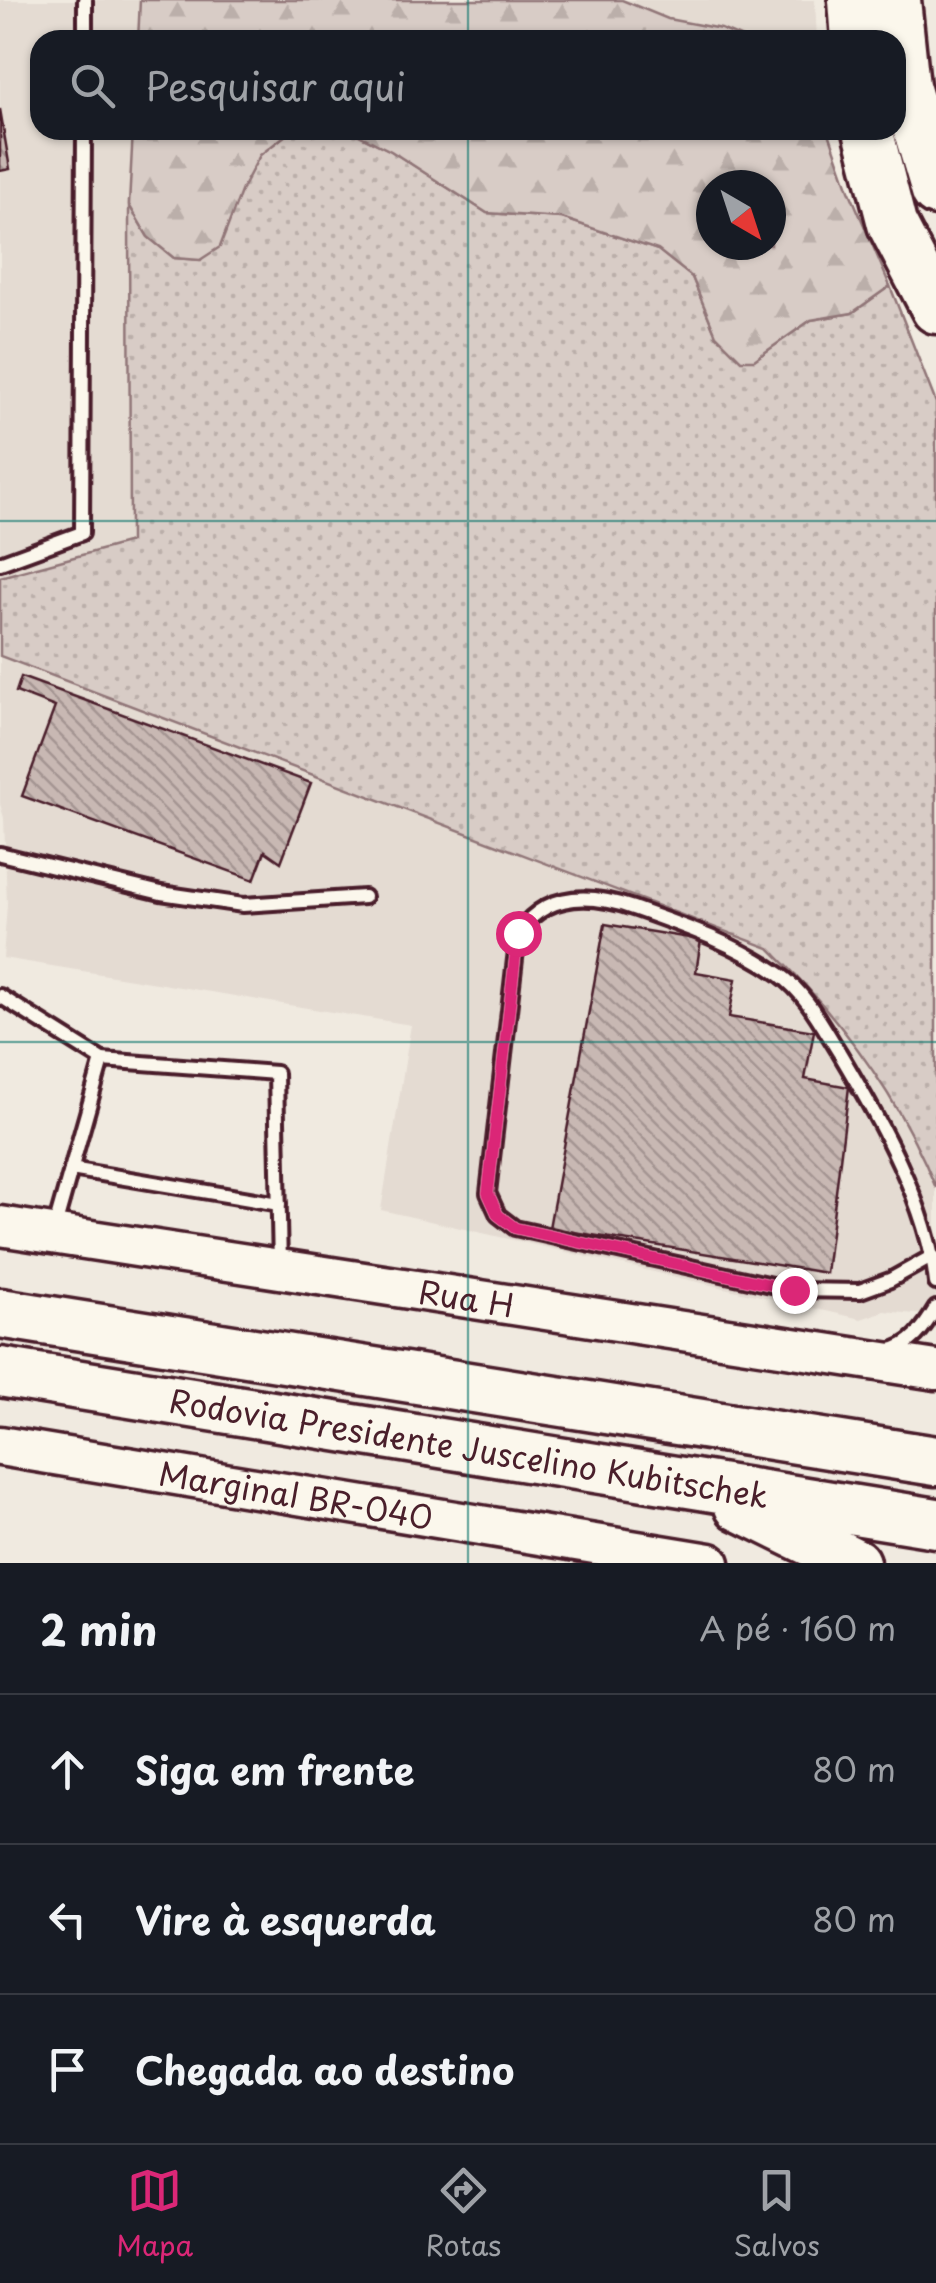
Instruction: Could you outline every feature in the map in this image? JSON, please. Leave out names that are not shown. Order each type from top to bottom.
[{"type":"highway","points":[[853,0],[855,30]]},
{"type":"highway","points":[[896,0],[899,30]]},
{"type":"highway","points":[[906,86],[936,191]]},
{"type":"highway","points":[[871,140],[892,224],[936,309]]},
{"type":"highway","name":"Rodovia Presidente Juscelino Kubitschek","points":[[0,1314],[936,1462]]},
{"type":"highway","name":"Rodovia Presidente Juscelino Kubitschek","points":[[0,1372],[936,1522]]},
{"type":"highway","points":[[695,1485],[855,1563]]},
{"type":"main road","name":"Rua H","points":[[0,1226],[936,1370]]},
{"type":"main road","name":"Marginal BR-040","points":[[0,1446],[710,1563]]},
{"type":"lane","points":[[84,30],[85,0]]},
{"type":"lane","points":[[0,564],[82,533],[84,140]]},
{"type":"lane","points":[[0,854],[161,893],[243,905],[364,897]]},
{"type":"lane","points":[[933,1256],[890,1280],[860,1291],[794,1290],[515,1228],[498,1215],[488,1193],[518,933],[530,916],[550,902],[606,899],[712,936],[782,976],[811,1006],[888,1134],[933,1256],[936,1282]]},
{"type":"lane","points":[[0,996],[102,1060],[276,1073],[280,1269]]},
{"type":"lane","points":[[53,1234],[102,1060]]},
{"type":"lane","points":[[72,1169],[279,1204]]},
{"type":"lane","points":[[852,1356],[899,1349],[922,1331],[936,1308]]},
{"type":"shaded area","points":[[0,0],[140,0],[138,30],[30,30],[30,140],[132,140],[129,205],[130,542],[0,576]]},
{"type":"shaded area","points":[[623,0],[815,0],[816,30],[723,30],[668,19]]},
{"type":"shaded area","points":[[0,656],[769,948],[817,995],[873,1066],[920,1149],[936,1188],[936,1316],[884,1311],[861,1319],[381,1210],[411,1025],[3,958],[7,905],[4,818],[0,804]]},
{"type":"green space","points":[[140,0],[622,0],[668,19],[723,30],[138,30]]},
{"type":"green space","points":[[132,140],[279,140],[260,155],[220,247],[200,260],[174,258],[148,237],[129,205]]},
{"type":"green space","points":[[279,140],[369,140],[487,213],[562,218],[658,250],[692,277],[716,335],[754,360],[811,320],[852,313],[890,286],[936,403],[936,1188],[904,1121],[865,1059],[820,1002],[769,948],[0,656],[0,577],[130,542],[129,205],[148,237],[174,258],[201,260],[260,155]]},
{"type":"green space","points":[[369,140],[832,140],[890,286],[852,313],[811,320],[754,360],[741,360],[716,335],[692,277],[658,250],[562,218],[487,213]]},
{"type":"building","points":[[0,109],[10,169],[0,171]]},
{"type":"building","points":[[21,677],[311,783],[281,862],[265,851],[254,880],[22,796],[55,707],[16,692]]},
{"type":"building","points":[[605,924],[701,940],[696,972],[736,979],[729,1017],[814,1031],[805,1079],[849,1087],[826,1273],[549,1228]]},
{"type":"route","points":[[518,933],[488,1193],[498,1215],[515,1228],[794,1290]]}]
